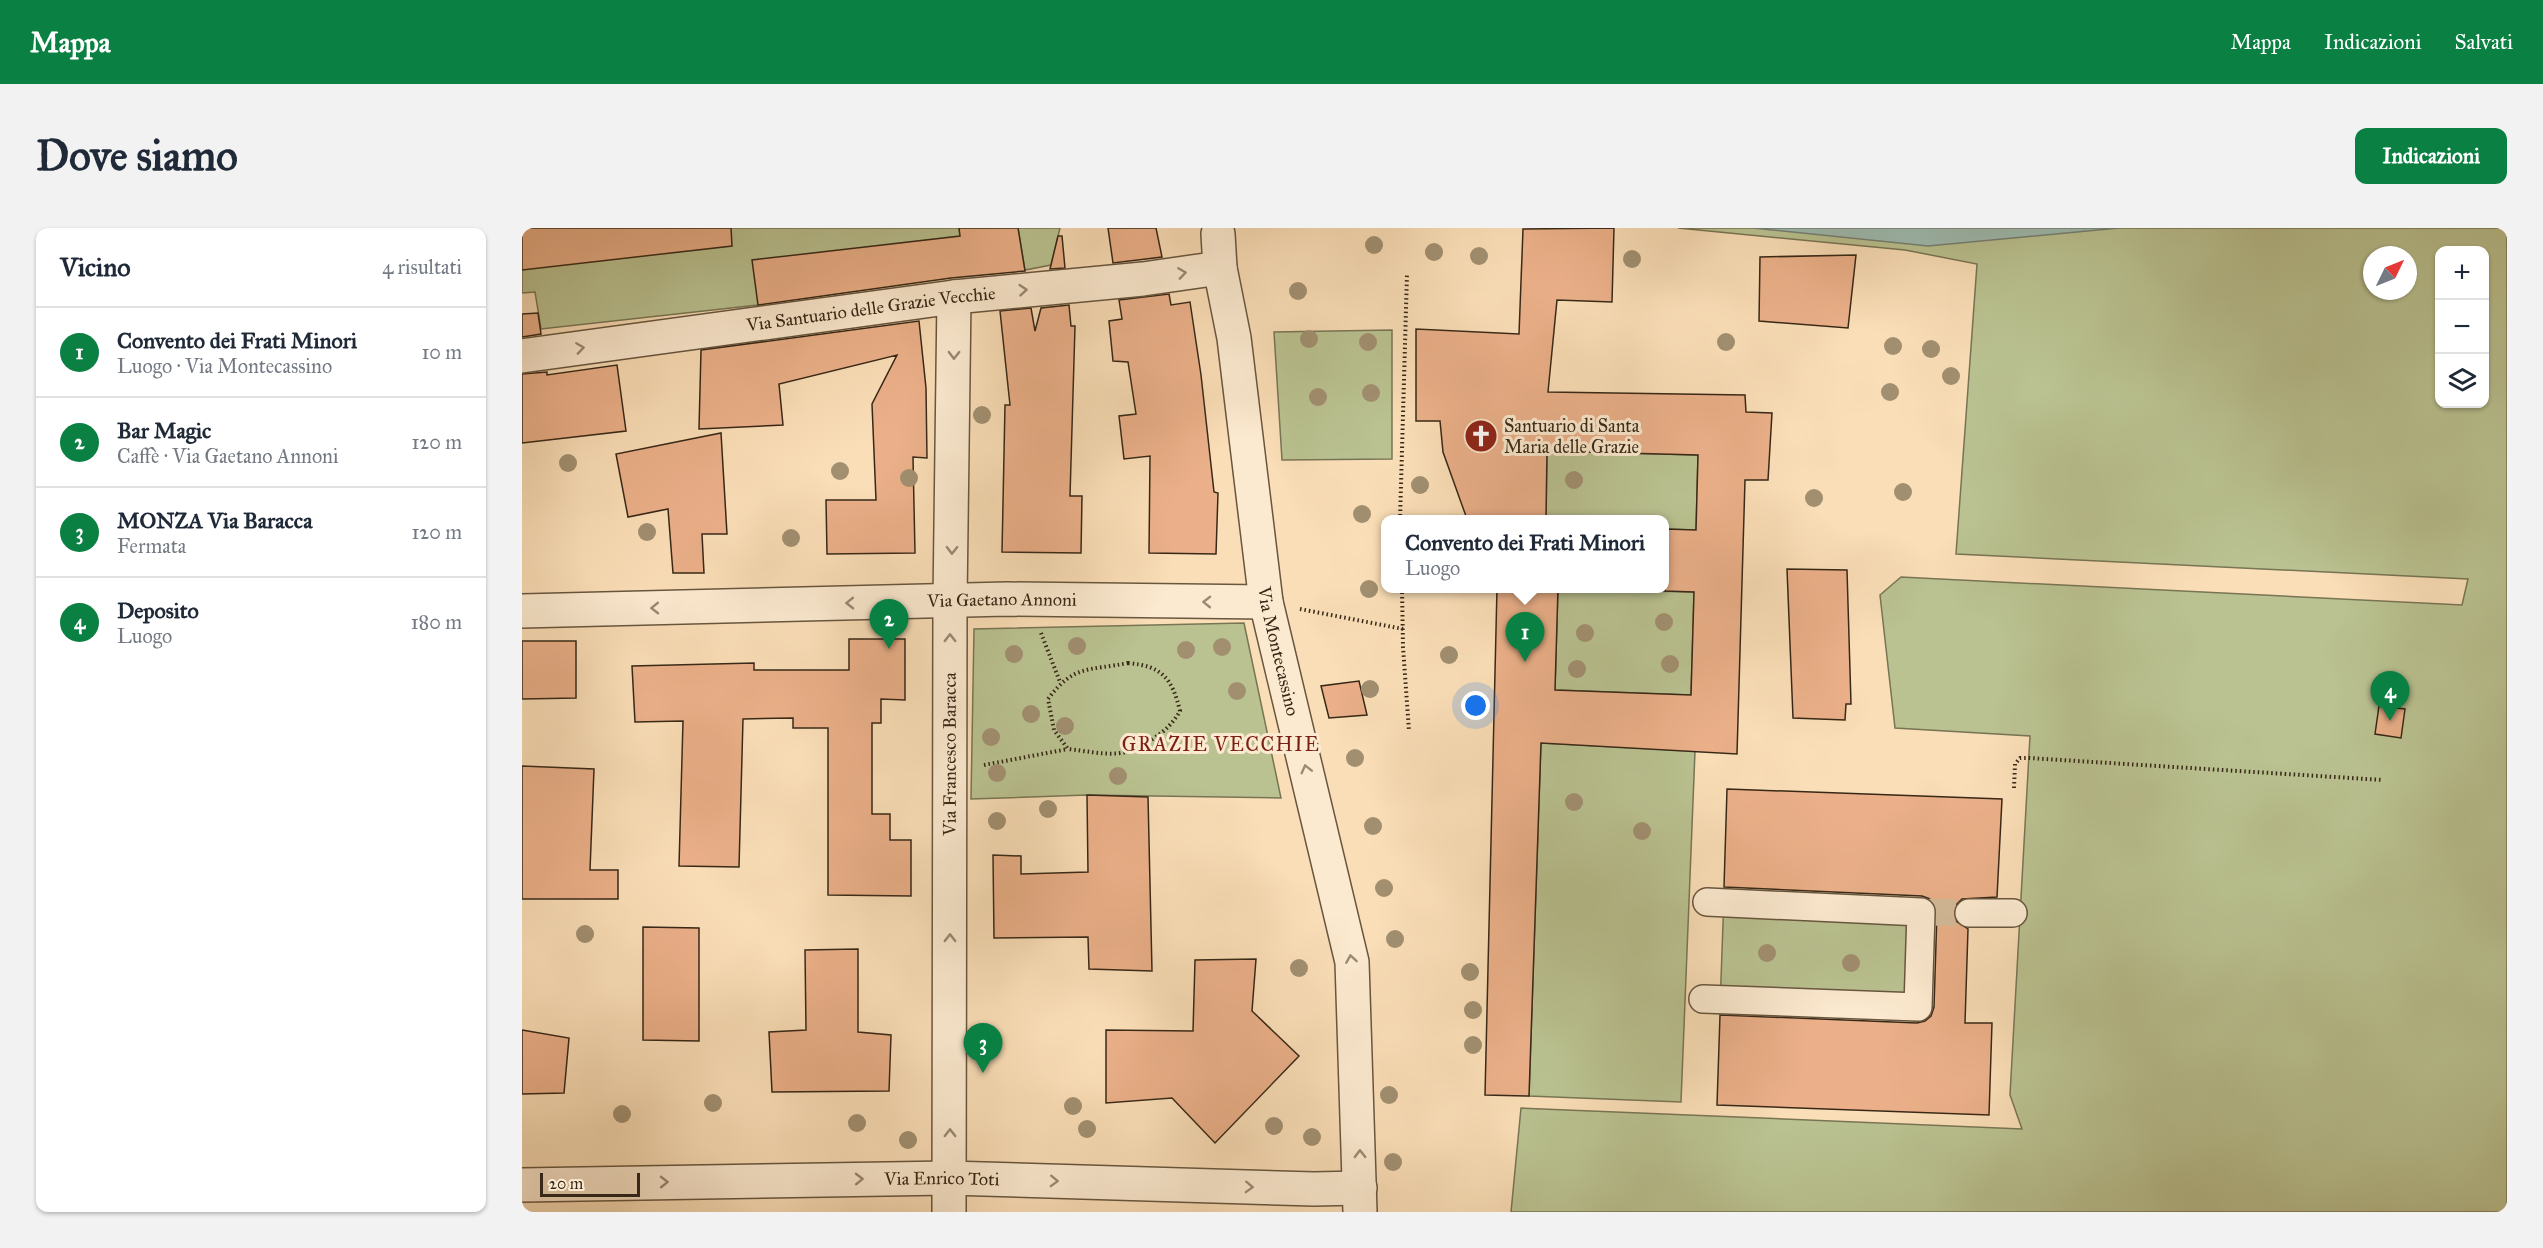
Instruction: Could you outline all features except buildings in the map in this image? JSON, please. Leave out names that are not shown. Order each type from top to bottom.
[{"type":"street","name":"Via Montecassino","points":[[1219,231],[1220,268],[1234,338],[1266,602],[1352,962],[1360,1200]]},
{"type":"street","name":"Via Santuario delle Grazie Vecchie","points":[[522,356],[954,297],[1143,279],[1220,268]]},
{"type":"street","name":"Via Francesco Baracca","points":[[949,1212],[950,601],[954,297]]},
{"type":"street","name":"Via Gaetano Annoni","points":[[522,611],[1034,599],[1266,602]]},
{"type":"street","points":[[1703,999],[1918,1007],[1925,912],[1707,902]]},
{"type":"street","points":[[1969,913],[2013,913]]},
{"type":"street","name":"Via Enrico Toti","points":[[522,1185],[949,1178],[1291,1188],[1360,1200]]},
{"type":"path","points":[[1400,515],[1407,274]]},
{"type":"path","points":[[1402,593],[1409,731]]},
{"type":"path","points":[[1034,599],[1039,627],[1060,682]]},
{"type":"path","points":[[1266,602],[1403,629]]},
{"type":"path","points":[[950,770],[1068,749],[1119,754],[1137,750],[1173,723],[1180,711],[1176,694],[1165,676],[1148,665],[1128,663],[1079,670],[1060,682],[1048,699],[1054,730],[1068,749]]},
{"type":"path","points":[[2014,788],[2015,764],[2020,758],[2383,780]]},
{"type":"green space","points":[[688,228],[959,228],[960,236],[758,305],[541,329],[535,292],[522,293],[522,268]]},
{"type":"green space","points":[[1018,228],[1060,228],[1051,265],[1025,270]]},
{"type":"green space","points":[[1678,228],[2507,228],[2507,1212],[1511,1212],[1521,1108],[2022,1129],[2010,1095],[2030,736],[1895,728],[1880,595],[1901,577],[2462,605],[2468,579],[1956,554],[1977,264],[1905,250]]},
{"type":"green space","points":[[1392,330],[1392,459],[1282,460],[1274,332]]},
{"type":"green space","points":[[1547,451],[1698,455],[1696,530],[1669,529],[1669,515],[1546,515]]},
{"type":"green space","points":[[1694,592],[1691,695],[1555,690],[1558,593]]},
{"type":"green space","points":[[1244,623],[1281,798],[1087,795],[971,799],[974,629]]},
{"type":"green space","points":[[1541,743],[1695,751],[1681,1102],[1529,1096]]},
{"type":"green space","points":[[1724,896],[1930,904],[1926,1014],[1720,1007]]},
{"type":"water","points":[[1753,228],[2119,228],[1928,246]]},
{"type":"tunnel","points":[[1929,912],[1969,913]]},
{"type":"place","name":"Santuario di Santa Maria delle Grazie","points":[[1481,436]]},
{"type":"place","name":"Bar Magic","points":[[889,649]]},
{"type":"place","name":"Convento dei Frati Minori","points":[[1525,662]]},
{"type":"place","name":"Deposito","points":[[2390,721]]},
{"type":"place","name":"MONZA Via Baracca","points":[[983,1073]]},
{"type":"district","name":"GRAZIE VECCHIE","points":[[1221,744]]}]
